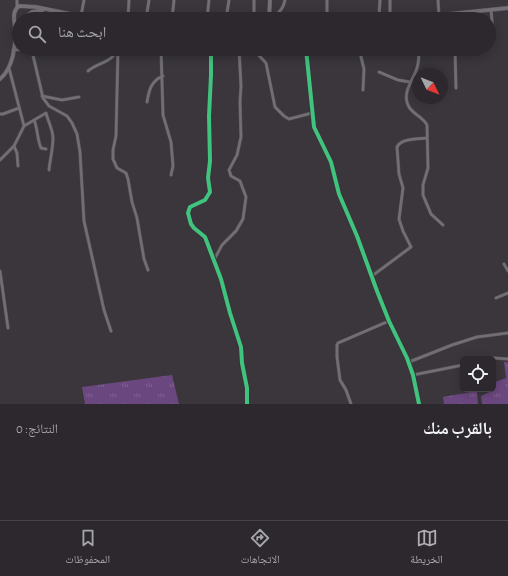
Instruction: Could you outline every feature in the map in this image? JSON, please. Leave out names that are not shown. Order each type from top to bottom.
[{"type":"street","points":[[16,12],[17,0]]},
{"type":"street","points":[[82,12],[84,0]]},
{"type":"street","points":[[128,12],[129,0]]},
{"type":"street","points":[[147,12],[149,0]]},
{"type":"street","points":[[173,12],[174,0]]},
{"type":"street","points":[[208,12],[209,0]]},
{"type":"street","points":[[227,12],[229,0]]},
{"type":"street","points":[[254,0],[254,12]]},
{"type":"street","points":[[269,12],[270,0]]},
{"type":"street","points":[[280,12],[283,8],[284,0]]},
{"type":"street","points":[[327,0],[327,12]]},
{"type":"street","points":[[379,12],[380,0]]},
{"type":"street","points":[[390,0],[390,12]]},
{"type":"street","points":[[438,0],[439,12]]},
{"type":"street","points":[[17,8],[26,6],[60,12]]},
{"type":"street","points":[[472,12],[508,8]]},
{"type":"street","points":[[32,12],[49,10]]},
{"type":"street","points":[[0,79],[8,68],[12,54]]},
{"type":"street","points":[[33,56],[42,96],[49,106],[70,119],[77,134],[80,152],[84,221],[104,310],[111,330]]},
{"type":"street","points":[[88,71],[93,66],[114,56]]},
{"type":"street","points":[[117,56],[116,136],[113,159],[117,168],[126,173],[128,179],[144,259],[148,270]]},
{"type":"street","points":[[162,56],[163,115],[171,142],[173,166],[171,176]]},
{"type":"street","points":[[211,56],[212,75],[209,116],[210,161],[208,178],[210,192],[205,200],[190,207],[188,213],[194,228],[205,237],[221,279],[241,347],[242,363],[247,388],[247,404]]},
{"type":"street","points":[[214,260],[222,245],[240,226],[246,203],[246,197],[240,181],[231,176],[229,170],[237,155],[241,137],[239,56]]},
{"type":"street","points":[[259,56],[266,63],[275,107],[278,111],[289,119],[312,113]]},
{"type":"street","points":[[307,56],[314,127],[331,162],[339,194],[357,236],[389,321],[409,362],[419,404]]},
{"type":"street","points":[[360,56],[364,69],[363,90]]},
{"type":"street","points":[[418,56],[417,68],[410,82],[407,96],[409,106],[425,121],[427,125],[428,171],[423,185],[424,194],[428,210],[443,225]]},
{"type":"street","points":[[455,56],[456,88]]},
{"type":"street","points":[[8,68],[24,126]]},
{"type":"street","points":[[379,72],[398,80],[410,82]]},
{"type":"street","points":[[147,102],[151,86],[157,79],[163,76]]},
{"type":"street","points":[[42,96],[58,100],[78,97]]},
{"type":"street","points":[[0,114],[19,108]]},
{"type":"street","points":[[0,160],[14,146],[24,126],[46,113],[53,138],[49,170]]},
{"type":"street","points":[[34,120],[36,124],[38,141],[41,148],[46,149]]},
{"type":"street","points":[[372,276],[411,247],[399,219],[403,188],[399,174],[398,144],[403,141],[428,138]]},
{"type":"street","points":[[14,146],[17,153],[18,166]]},
{"type":"street","points":[[504,264],[508,271]]},
{"type":"street","points":[[0,272],[8,328]]},
{"type":"street","points":[[496,298],[508,293]]},
{"type":"street","points":[[351,404],[346,390],[340,380],[337,345],[338,343],[389,321]]},
{"type":"street","points":[[409,362],[477,337],[508,333]]},
{"type":"street","points":[[496,358],[508,359]]},
{"type":"street","points":[[413,375],[460,366]]},
{"type":"green space","points":[[504,362],[508,362],[508,404],[482,404],[481,396],[490,392],[496,392],[496,382],[506,378]]},
{"type":"green space","points":[[172,375],[179,404],[85,404],[82,387]]},
{"type":"green space","points":[[477,392],[478,404],[444,404],[443,397]]},
{"type":"cycle path","points":[[211,56],[209,116],[210,161],[208,178],[210,192],[205,200],[190,207],[188,213],[191,224],[205,237],[221,279],[241,347],[242,363],[247,388],[247,404]]},
{"type":"cycle path","points":[[307,56],[314,127],[331,162],[339,194],[357,236],[389,321],[407,358],[413,375],[419,404]]}]
